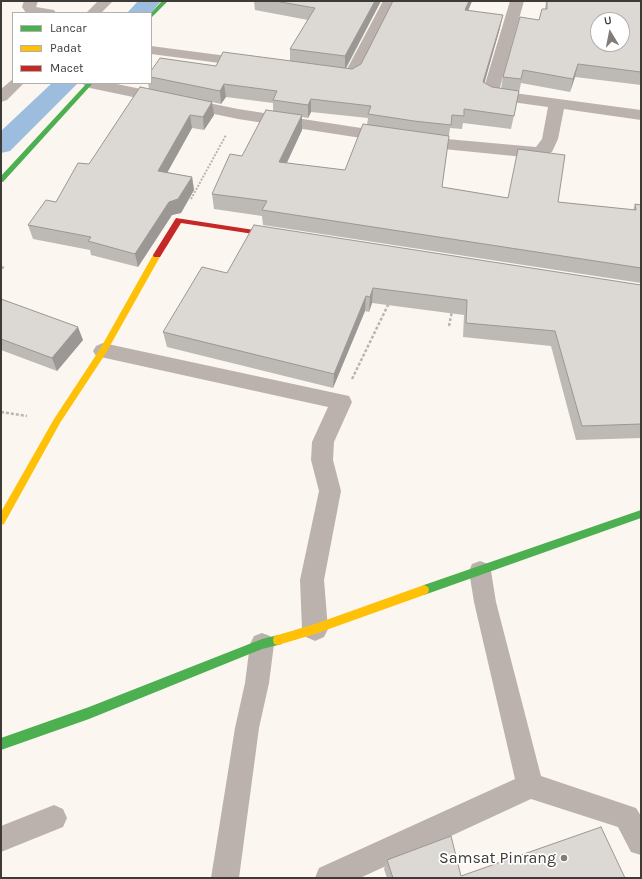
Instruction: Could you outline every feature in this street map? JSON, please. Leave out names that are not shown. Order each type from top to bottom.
[{"type":"street","points":[[31,1],[29,7],[32,11],[40,12]]},
{"type":"street","points":[[91,12],[106,1]]},
{"type":"street","points":[[152,15],[165,1]]},
{"type":"street","points":[[320,72],[351,76],[390,1]]},
{"type":"street","points":[[517,1],[490,94],[641,115]]},
{"type":"street","points":[[152,50],[265,65]]},
{"type":"street","points":[[1,97],[15,84]]},
{"type":"street","points":[[1,180],[89,84]]},
{"type":"street","points":[[95,84],[238,114],[413,141],[524,152],[540,152],[546,148],[550,139],[557,103]]},
{"type":"street","points":[[1,521],[57,421],[103,351],[144,276],[179,220],[287,237]]},
{"type":"street","points":[[103,351],[341,402],[323,442],[322,460],[330,491],[312,580],[315,629]]},
{"type":"street","points":[[1,744],[89,713],[262,644],[315,629],[641,514]]},
{"type":"lane","points":[[480,571],[484,602],[530,786]]},
{"type":"lane","points":[[225,878],[247,728],[257,683],[262,644]]},
{"type":"lane","points":[[329,878],[530,786],[627,817],[641,842]]},
{"type":"lane","points":[[1,839],[54,818]]},
{"type":"path","points":[[179,220],[238,114]]},
{"type":"path","points":[[341,402],[391,298]]},
{"type":"path","points":[[449,326],[452,310]]},
{"type":"building","points":[[275,1],[375,1],[345,56],[290,49],[315,8]]},
{"type":"building","points":[[393,1],[469,1],[465,10],[503,15],[483,82],[492,87],[519,91],[514,116],[464,109],[464,116],[452,115],[451,125],[368,114],[371,106],[311,99],[308,105],[273,100],[277,91],[224,84],[220,91],[152,77],[152,70],[160,58],[216,66],[223,52],[352,69],[361,64]]},
{"type":"building","points":[[547,1],[641,1],[641,72],[578,64],[573,79],[523,70],[521,79],[503,77],[520,17],[539,20],[542,9],[547,9]]},
{"type":"building","points":[[140,87],[212,102],[203,117],[190,115],[158,171],[192,177],[178,199],[169,202],[135,254],[88,241],[91,237],[28,225],[46,200],[56,202],[78,163],[89,164]]},
{"type":"building","points":[[266,110],[302,115],[279,162],[345,170],[363,124],[449,136],[442,187],[508,198],[518,149],[565,155],[558,202],[636,210],[635,204],[641,205],[641,268],[262,210],[267,201],[212,194],[230,154],[242,156]]},
{"type":"building","points":[[254,225],[641,285],[641,424],[582,426],[555,331],[466,323],[467,300],[373,288],[370,297],[366,296],[334,374],[163,332],[202,267],[227,273]]},
{"type":"building","points":[[1,299],[78,327],[52,358],[1,339]]},
{"type":"building","points":[[601,827],[625,878],[393,878],[387,860],[451,836],[461,876]]},
{"type":"waterway","points":[[139,12],[150,1]]},
{"type":"waterway","points":[[1,145],[65,84]]},
{"type":"traffic: fast","points":[[152,15],[165,1]]},
{"type":"traffic: fast","points":[[1,180],[89,84]]},
{"type":"traffic: fast","points":[[424,590],[641,514]]},
{"type":"traffic: fast","points":[[1,744],[89,713],[262,644],[278,640]]},
{"type":"traffic: slow","points":[[1,521],[57,421],[103,351],[157,255]]},
{"type":"traffic: slow","points":[[278,640],[315,629],[424,590]]},
{"type":"traffic: jam","points":[[157,255],[179,220],[280,236]]},
{"type":"place","name":"Samsat Pinrang","points":[[564,858]]}]
